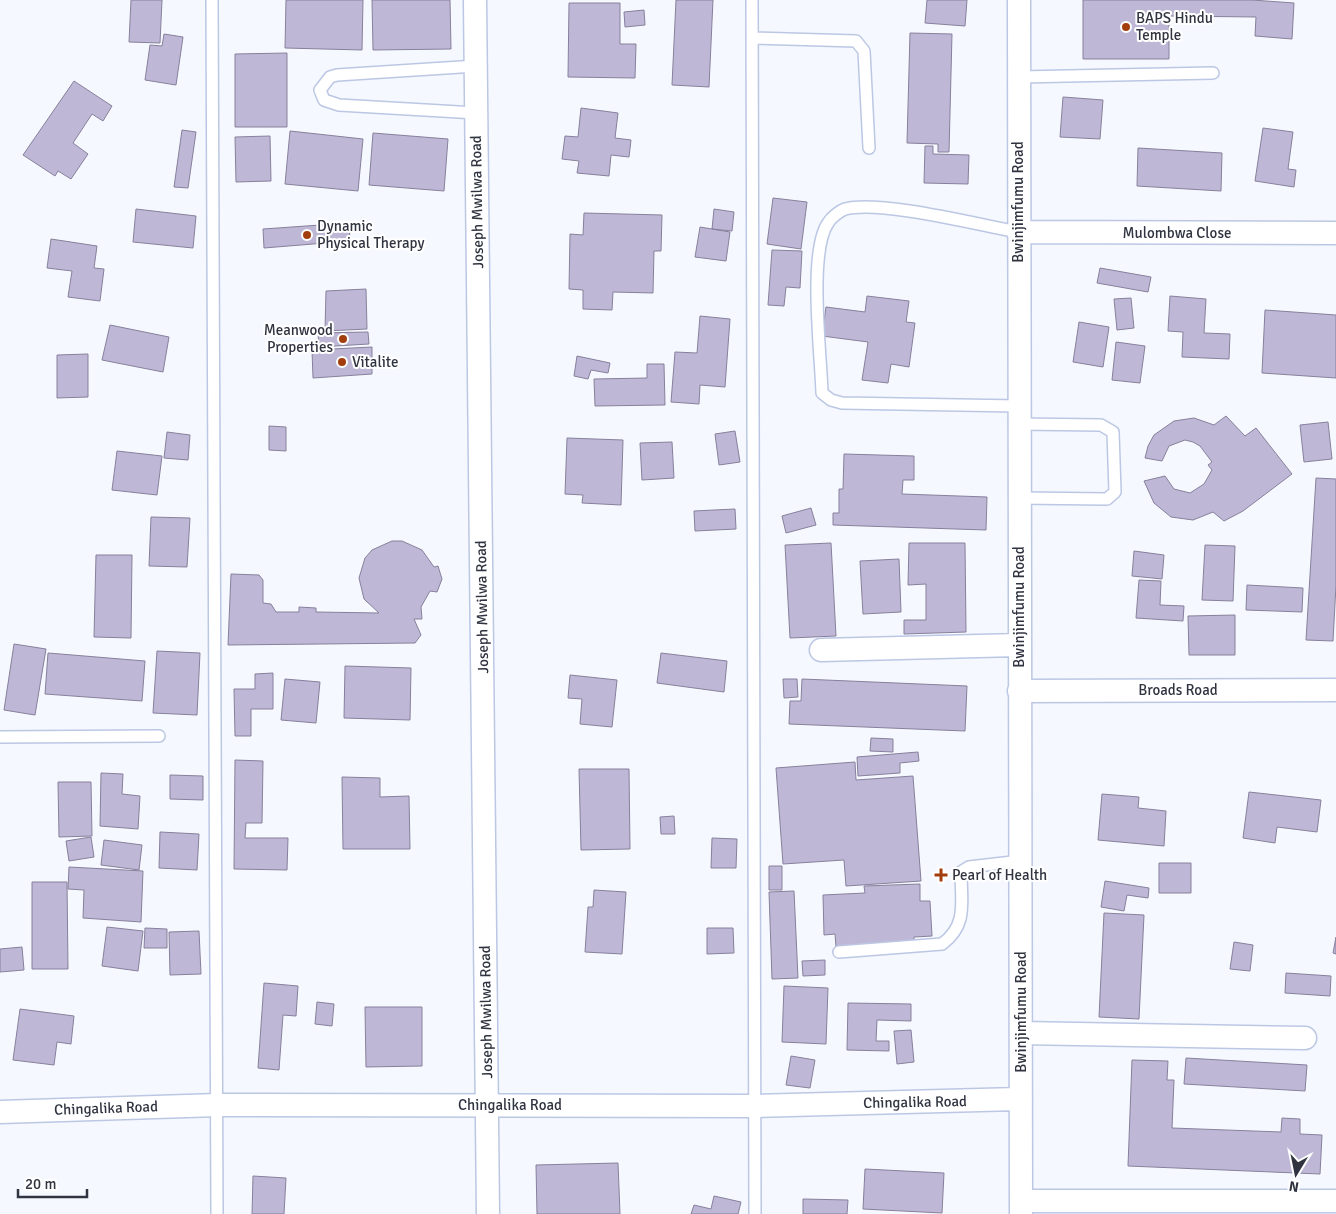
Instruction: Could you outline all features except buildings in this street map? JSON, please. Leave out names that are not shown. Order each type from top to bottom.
[{"type":"street","name":"Joseph Mwilwa Road","points":[[475,0],[488,1214]]},
{"type":"street","name":"Bwinjimfumu Road","points":[[1019,0],[1018,415],[1021,1208]]},
{"type":"street","name":"Mulombwa Close","points":[[1018,232],[1336,233]]},
{"type":"street","points":[[820,650],[1019,645]]},
{"type":"street","name":"Broads Road","points":[[1019,691],[1336,690]]},
{"type":"street","points":[[1020,1034],[1305,1038]]},
{"type":"street","name":"Chingalika Road","points":[[0,1112],[218,1105],[487,1104],[755,1106],[1021,1099]]},
{"type":"street","points":[[1021,1208],[1336,1201]]},
{"type":"lane","points":[[212,0],[217,1214]]},
{"type":"lane","points":[[752,0],[755,1214]]},
{"type":"lane","points":[[752,38],[856,41],[864,51],[869,148]]},
{"type":"lane","points":[[476,66],[337,75],[330,77],[320,90],[324,100],[338,105],[476,112]]},
{"type":"lane","points":[[1019,77],[1213,73]]},
{"type":"lane","points":[[1018,232],[892,209],[855,208],[843,210],[827,224],[816,270],[822,393],[831,400],[842,403],[1018,415],[1101,425],[1113,432],[1114,492],[1107,498],[1019,498]]},
{"type":"lane","points":[[0,737],[159,736]]},
{"type":"lane","points":[[839,952],[942,944],[953,937],[960,925],[961,872],[969,866],[1020,861]]},
{"type":"place","name":"BAPS Hindu Temple","points":[[1126,27]]},
{"type":"place","name":"Dynamic Physical Therapy","points":[[307,235]]},
{"type":"place","name":"Meanwood Properties","points":[[343,339]]},
{"type":"place","name":"Vitalite","points":[[342,362]]},
{"type":"place","name":"Pearl of Health","points":[[941,875]]}]
